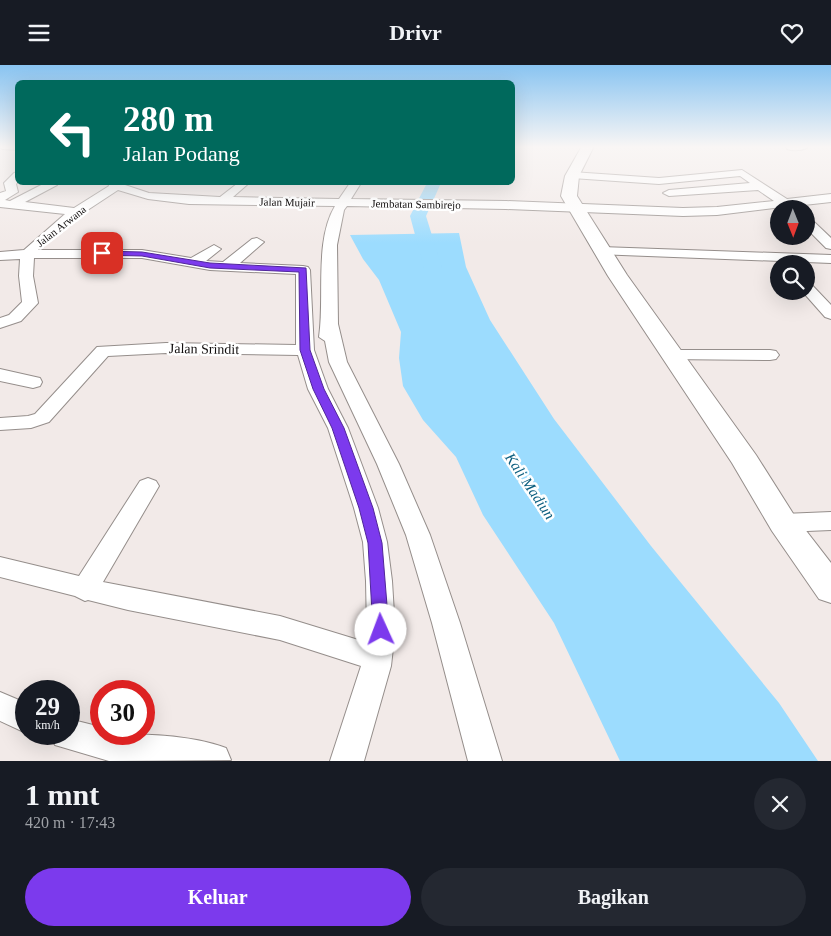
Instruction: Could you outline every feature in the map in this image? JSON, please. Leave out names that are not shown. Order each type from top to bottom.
[{"type":"main road","points":[[571,178],[568,187],[569,197],[601,251],[746,462],[783,523],[831,589]]},
{"type":"street","points":[[0,198],[12,191],[10,183],[12,178]]},
{"type":"street","points":[[622,178],[659,181],[685,178]]},
{"type":"street","points":[[749,178],[780,200]]},
{"type":"street","points":[[6,204],[49,185]]},
{"type":"street","points":[[116,185],[161,196],[335,203]]},
{"type":"street","points":[[116,185],[137,198],[156,200],[335,203]]},
{"type":"street","name":"Jalan Arwana","points":[[28,254],[40,241],[76,212],[116,185]]},
{"type":"street","points":[[224,199],[242,185]]},
{"type":"street","points":[[317,382],[323,367],[330,325],[330,256],[334,230],[335,203],[351,185]]},
{"type":"street","points":[[669,193],[761,186]]},
{"type":"street","name":"Jembatan Sambirejo","points":[[815,201],[831,198]]},
{"type":"street","name":"Jembatan Sambirejo","points":[[335,203],[575,207],[683,212],[770,207]]},
{"type":"street","points":[[6,204],[76,212]]},
{"type":"street","points":[[815,224],[831,226]]},
{"type":"street","points":[[815,229],[831,245]]},
{"type":"street","points":[[226,267],[257,242]]},
{"type":"street","points":[[195,262],[214,249]]},
{"type":"street","points":[[601,251],[770,259]]},
{"type":"street","points":[[0,323],[14,318],[30,303],[25,266],[28,254]]},
{"type":"street","points":[[0,257],[28,254],[142,254],[226,267],[303,270],[305,350],[338,428],[366,508],[375,543],[381,630],[376,666],[347,761]]},
{"type":"street","points":[[815,259],[831,259]]},
{"type":"street","points":[[815,297],[831,314]]},
{"type":"street","points":[[330,325],[338,362],[388,465],[418,535],[446,623],[485,761]]},
{"type":"street","name":"Jalan Srindit","points":[[0,424],[31,422],[42,418],[95,360],[166,348],[305,350]]},
{"type":"street","points":[[671,355],[770,355]]},
{"type":"street","points":[[0,375],[33,382]]},
{"type":"street","points":[[85,590],[148,486]]},
{"type":"street","points":[[783,523],[831,521]]},
{"type":"street","points":[[0,567],[85,590],[254,622],[377,658]]},
{"type":"street","points":[[0,706],[15,713]]},
{"type":"street","points":[[80,738],[116,747],[143,749],[214,760]]},
{"type":"water","points":[[459,233],[466,267],[490,320],[554,419],[651,546],[779,703],[818,761],[620,761],[554,623],[483,515],[456,457],[423,420],[403,386],[399,358],[401,332],[379,280],[363,259],[350,235]]},
{"type":"waterway","name":"Kali Madiun","points":[[433,185],[418,216],[433,268]]},
{"type":"route","points":[[102,253],[142,254],[210,266],[303,270],[305,350],[318,389],[338,428],[366,508],[375,543],[381,630]]}]
